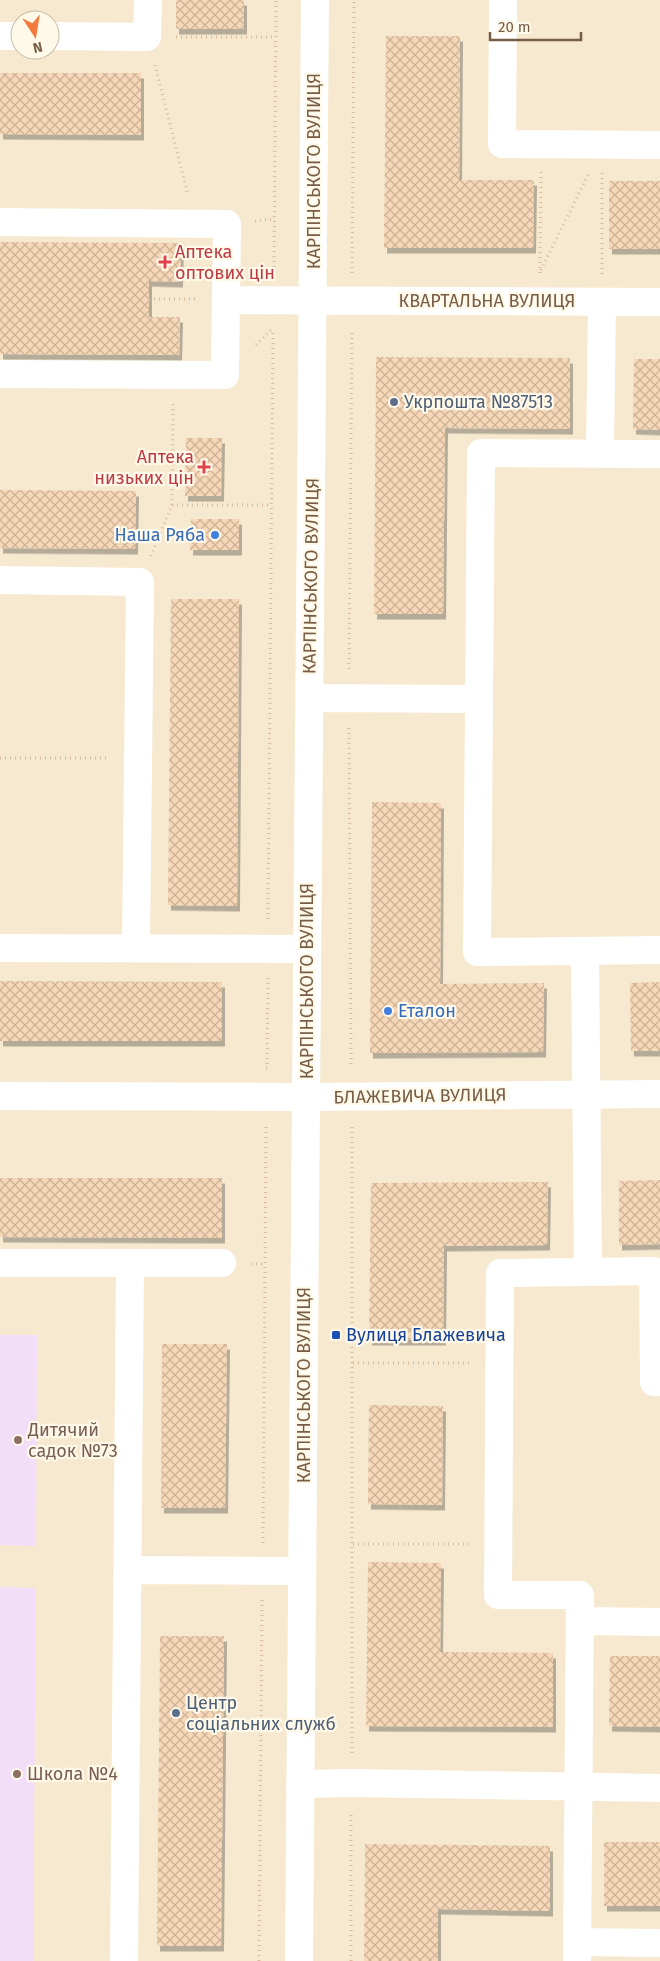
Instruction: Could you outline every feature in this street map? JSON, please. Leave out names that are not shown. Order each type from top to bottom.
[{"type":"street","points":[[60,36],[147,37],[148,0]]},
{"type":"street","name":"КАРПІНСЬКОГО ВУЛИЦЯ","points":[[298,1961],[316,0]]},
{"type":"street","points":[[503,0],[502,144],[660,145]]},
{"type":"street","points":[[0,222],[227,224],[225,375],[0,374]]},
{"type":"street","name":"КВАРТАЛЬНА ВУЛИЦЯ","points":[[226,300],[660,302]]},
{"type":"street","points":[[600,454],[602,302]]},
{"type":"street","points":[[660,454],[481,453],[477,952],[660,950]]},
{"type":"street","points":[[0,580],[140,582],[136,948]]},
{"type":"street","points":[[310,698],[479,699]]},
{"type":"street","points":[[0,948],[307,949]]},
{"type":"street","points":[[585,951],[588,1272]]},
{"type":"street","name":"БЛАЖЕВИЧА ВУЛИЦЯ","points":[[0,1096],[306,1097],[660,1094]]},
{"type":"street","points":[[0,1263],[222,1264]]},
{"type":"street","points":[[124,1961],[130,1264]]},
{"type":"street","points":[[660,1382],[654,1382],[653,1271],[500,1273],[498,1594],[580,1595],[577,1952],[660,1943]]},
{"type":"street","points":[[128,1570],[302,1571]]},
{"type":"street","points":[[580,1621],[660,1622]]},
{"type":"street","points":[[300,1784],[352,1783],[660,1788]]},
{"type":"path","points":[[274,273],[276,0]]},
{"type":"path","points":[[352,273],[354,0]]},
{"type":"path","points":[[195,224],[147,37],[276,38]]},
{"type":"path","points":[[541,144],[540,273],[602,144]]},
{"type":"path","points":[[602,144],[602,274]]},
{"type":"path","points":[[149,299],[226,300]]},
{"type":"path","points":[[267,1068],[273,328]]},
{"type":"path","points":[[140,582],[172,504],[173,375]]},
{"type":"path","points":[[172,504],[272,505]]},
{"type":"path","points":[[0,758],[138,758]]},
{"type":"path","points":[[351,1961],[352,1127]]},
{"type":"path","points":[[353,1363],[500,1363]]},
{"type":"path","points":[[353,1544],[498,1544]]},
{"type":"shaded area","points":[[0,0],[304,0],[292,1110],[287,1961],[0,1961]]},
{"type":"shaded area","points":[[328,0],[660,0],[660,292],[326,290]]},
{"type":"shaded area","points":[[326,311],[660,312],[660,1082],[319,1084]]},
{"type":"shaded area","points":[[660,1106],[660,1961],[311,1961],[318,1110]]},
{"type":"shaded area","name":"Дитячий садок №73","points":[[0,1335],[37,1335],[36,1546],[0,1545]]},
{"type":"shaded area","name":"Школа №4","points":[[0,1587],[36,1588],[33,1961],[0,1961]]},
{"type":"building","points":[[176,0],[244,0],[244,29],[176,29]]},
{"type":"building","points":[[386,36],[460,36],[459,180],[534,180],[533,248],[384,248]]},
{"type":"building","points":[[0,73],[141,73],[141,135],[0,134]]},
{"type":"building","points":[[609,181],[660,181],[660,249],[609,249]]},
{"type":"building","points":[[0,242],[181,243],[180,282],[149,281],[149,317],[180,317],[179,355],[0,354]]},
{"type":"building","points":[[376,357],[570,358],[570,429],[445,428],[443,614],[374,614]]},
{"type":"building","points":[[634,359],[660,359],[660,430],[633,429]]},
{"type":"building","points":[[186,438],[222,438],[221,496],[185,496]]},
{"type":"building","points":[[0,490],[136,491],[135,549],[0,548]]},
{"type":"building","points":[[191,519],[239,519],[239,550],[190,550]]},
{"type":"building","points":[[171,599],[239,599],[237,906],[168,905]]},
{"type":"building","points":[[372,802],[441,803],[440,984],[544,983],[543,1052],[370,1053]]},
{"type":"building","points":[[0,981],[222,982],[222,1041],[0,1041]]},
{"type":"building","points":[[660,982],[660,1051],[631,1051],[630,983]]},
{"type":"building","points":[[0,1178],[222,1178],[222,1238],[0,1237]]},
{"type":"building","points":[[660,1180],[660,1244],[619,1245],[619,1181]]},
{"type":"building","points":[[548,1182],[547,1245],[444,1246],[443,1340],[369,1340],[371,1183]]},
{"type":"building","points":[[162,1344],[227,1344],[225,1508],[161,1508]]},
{"type":"building","points":[[369,1405],[443,1406],[442,1505],[368,1504]]},
{"type":"building","points":[[368,1562],[441,1563],[440,1652],[553,1653],[553,1727],[366,1726]]},
{"type":"building","points":[[160,1636],[224,1636],[221,1946],[157,1946]]},
{"type":"building","points":[[610,1656],[660,1656],[660,1727],[609,1726]]},
{"type":"building","points":[[604,1842],[660,1842],[660,1906],[604,1906]]},
{"type":"building","points":[[365,1844],[550,1846],[550,1911],[438,1909],[438,1961],[364,1961]]},
{"type":"place","name":"Аптека оптових цін","points":[[165,262]]},
{"type":"place","name":"Укрпошта №87513","points":[[394,402]]},
{"type":"place","name":"Аптека низьких цін","points":[[204,467]]},
{"type":"place","name":"Наша Ряба","points":[[215,535]]},
{"type":"place","name":"Еталон","points":[[388,1011]]},
{"type":"place","name":"Вулиця Блажевича","points":[[336,1335]]},
{"type":"place","name":"Дитячий садок №73","points":[[18,1440]]},
{"type":"place","name":"Центр соціальних служб","points":[[176,1713]]},
{"type":"place","name":"Школа №4","points":[[17,1774]]}]
